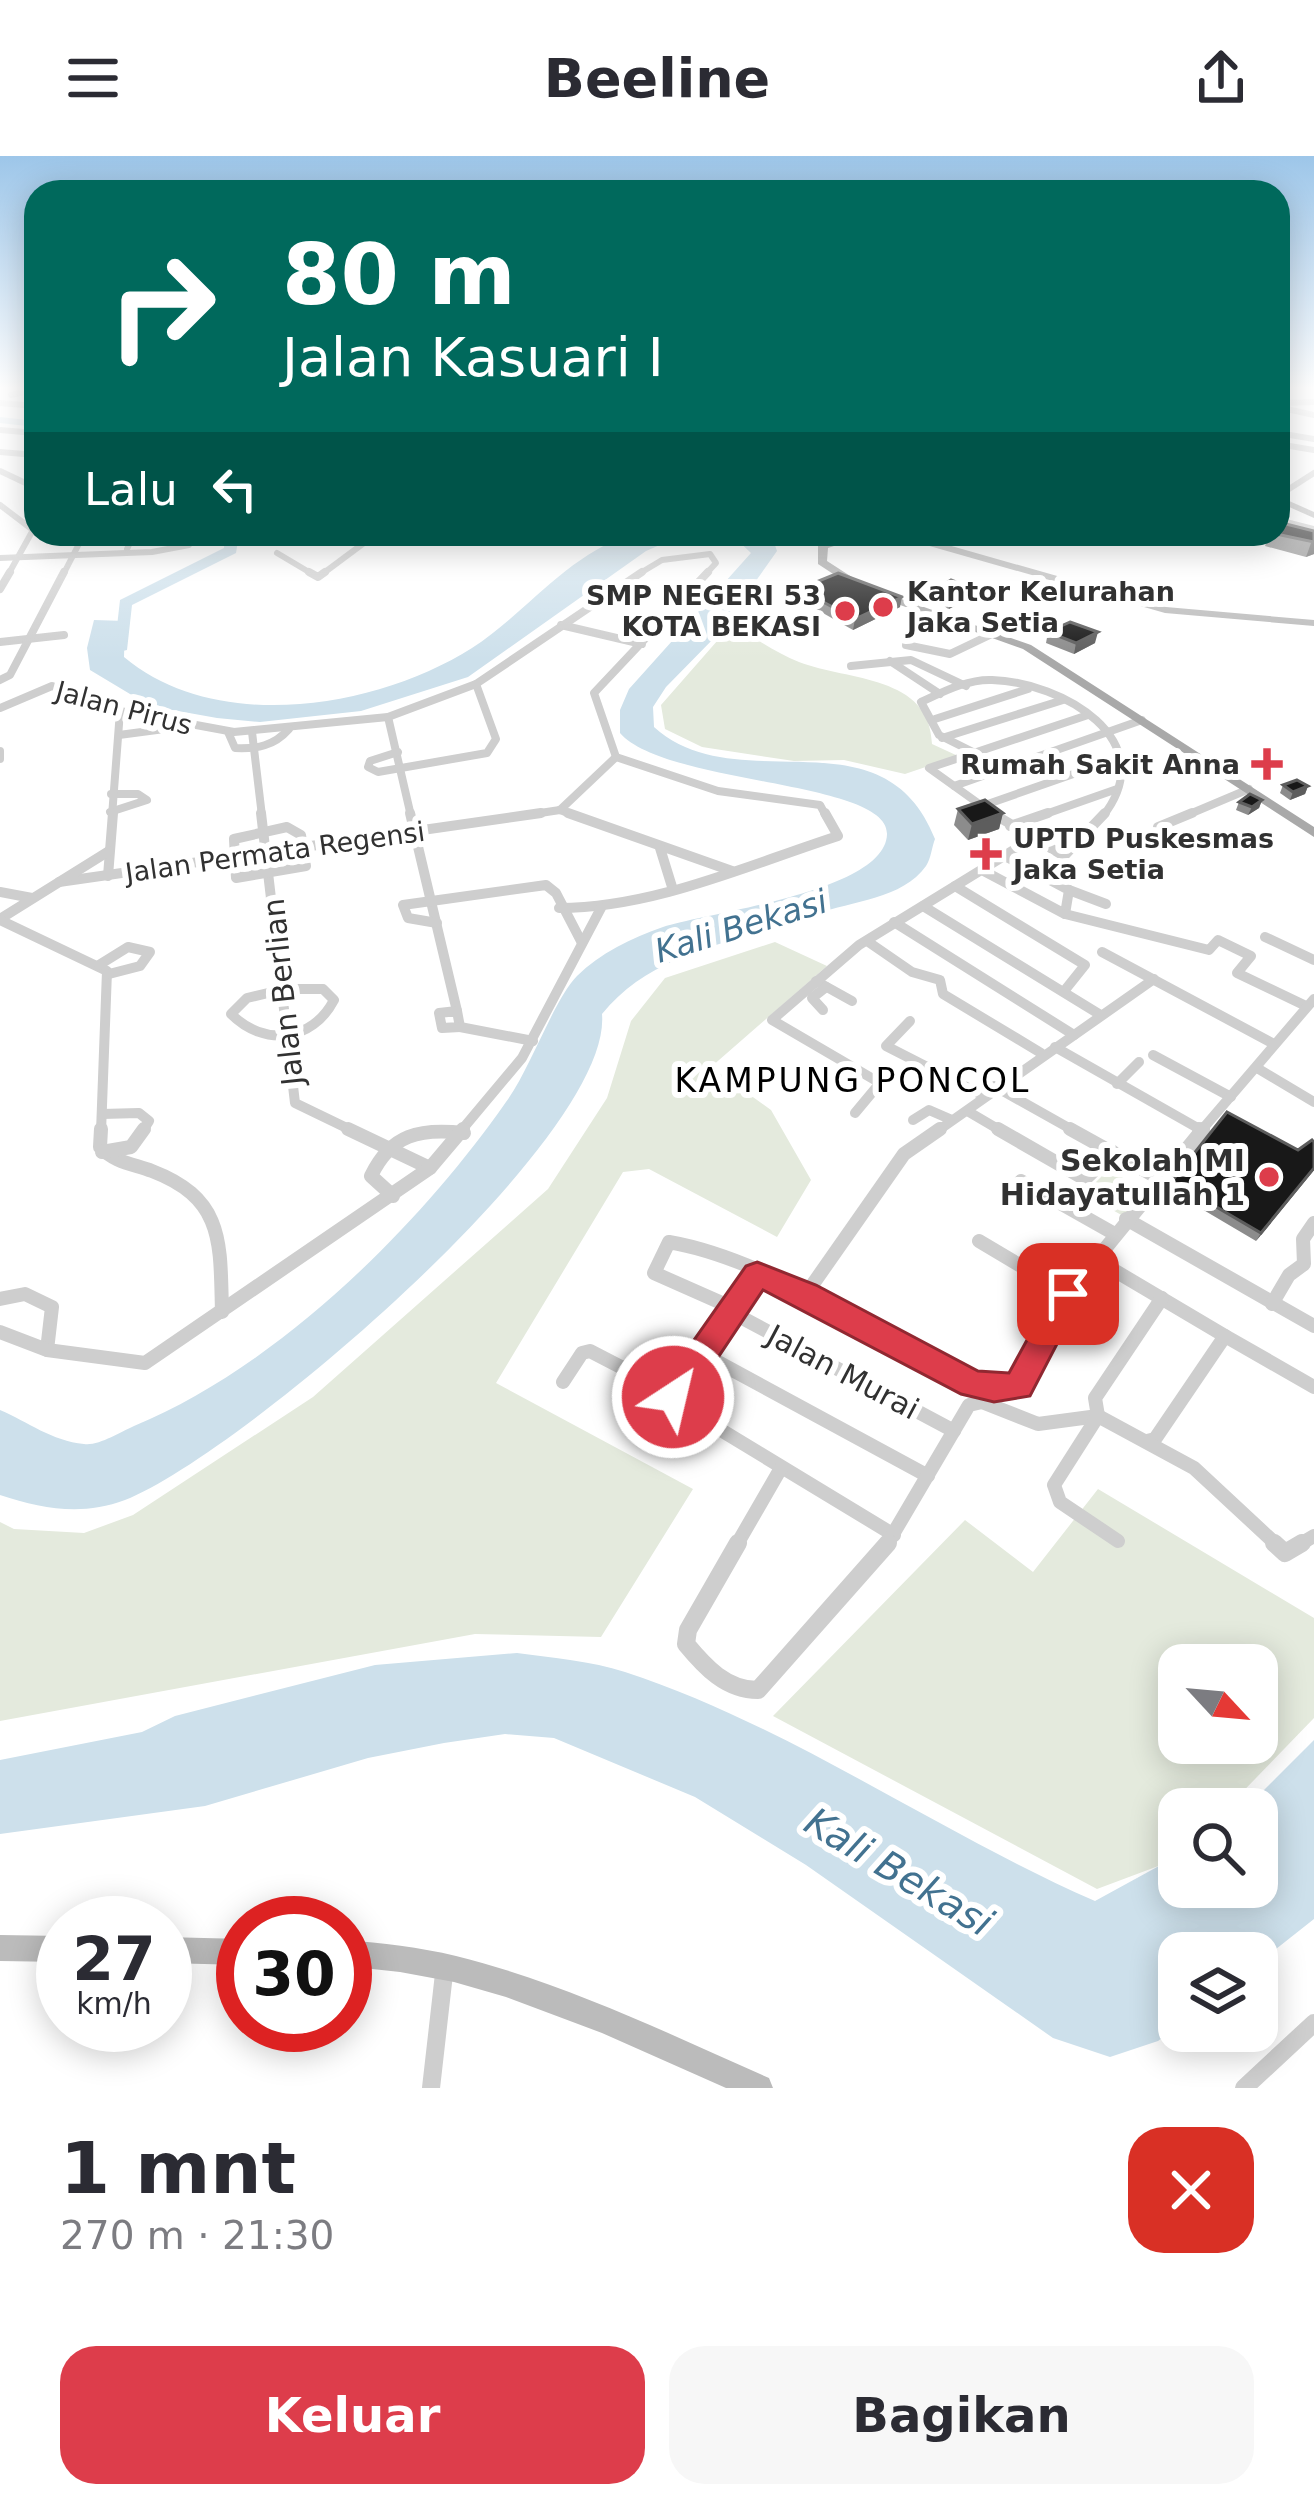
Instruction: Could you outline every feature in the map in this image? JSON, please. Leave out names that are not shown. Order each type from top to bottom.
[{"type":"main road","points":[[822,546],[822,562],[844,579],[994,633],[1052,662],[1314,833]]},
{"type":"main road","points":[[946,546],[954,547]]},
{"type":"main road","points":[[950,546],[1166,610],[1314,621]]},
{"type":"main road","points":[[0,1948],[36,1949]]},
{"type":"main road","points":[[372,1956],[445,1965],[526,1988],[759,2088]]},
{"type":"street","points":[[1290,491],[1306,480]]},
{"type":"street","points":[[1300,485],[1314,489]]},
{"type":"street","points":[[0,589],[25,546]]},
{"type":"street","points":[[0,680],[10,675],[78,546]]},
{"type":"street","points":[[0,556],[183,546]]},
{"type":"street","points":[[277,554],[321,576],[360,546]]},
{"type":"street","points":[[74,553],[166,549]]},
{"type":"street","name":"Jalan Pirus","points":[[0,708],[52,686],[121,711],[228,732],[388,717],[476,684],[662,560],[689,553],[715,558],[716,563],[642,644]]},
{"type":"street","points":[[561,626],[642,644]]},
{"type":"street","points":[[906,645],[928,658],[959,652],[994,633]]},
{"type":"street","points":[[0,640],[63,638]]},
{"type":"street","points":[[616,758],[594,693],[642,644]]},
{"type":"street","points":[[850,666],[922,659],[966,686]]},
{"type":"street","points":[[889,660],[940,694]]},
{"type":"street","points":[[973,752],[943,738],[924,701],[988,680],[1063,700],[1088,715],[1112,730],[1122,757],[1118,788],[1095,830],[1065,855],[1030,840],[930,769],[1088,715]]},
{"type":"street","points":[[398,752],[367,766],[378,772],[478,758],[493,747],[496,739],[476,684]]},
{"type":"street","points":[[935,718],[1029,689]]},
{"type":"street","points":[[943,738],[1063,700]]},
{"type":"street","points":[[108,876],[121,711]]},
{"type":"street","points":[[388,717],[460,1027]]},
{"type":"street","points":[[954,786],[1142,720]]},
{"type":"street","points":[[119,735],[184,726]]},
{"type":"street","points":[[228,732],[230,744],[255,748],[278,742],[289,729]]},
{"type":"street","name":"Jalan Berlian","points":[[252,733],[284,990],[285,1038],[298,1108],[385,1148]]},
{"type":"street","points":[[982,806],[1122,757]]},
{"type":"street","points":[[616,758],[560,810],[732,871]]},
{"type":"street","points":[[560,908],[601,908],[674,890],[839,833],[820,806],[718,791],[616,758]]},
{"type":"street","points":[[1010,826],[1118,788]]},
{"type":"street","points":[[1158,827],[1250,789]]},
{"type":"street","points":[[110,812],[147,800],[138,794],[111,794]]},
{"type":"street","name":"Jalan Permata Regensi","points":[[0,920],[59,882],[560,810]]},
{"type":"street","points":[[293,828],[302,835],[305,866],[271,876],[238,878],[231,843],[236,837],[266,830],[293,828]]},
{"type":"street","points":[[855,1113],[880,1082],[772,1020],[894,922],[1030,840]]},
{"type":"street","points":[[660,848],[674,890]]},
{"type":"street","points":[[59,882],[109,851]]},
{"type":"street","points":[[1006,856],[1106,904]]},
{"type":"street","points":[[673,1394],[757,1274],[806,1294],[973,1384],[1018,1386],[1068,1294],[1113,1233],[1310,1002],[1237,973],[1251,956],[1218,940],[1210,950],[1062,914],[982,870]]},
{"type":"street","points":[[437,923],[408,918],[403,905],[546,885],[556,892],[560,908],[582,943]]},
{"type":"street","points":[[955,886],[1085,965],[1065,990]]},
{"type":"street","points":[[1062,914],[1069,890]]},
{"type":"street","points":[[0,892],[32,898]]},
{"type":"street","points":[[922,906],[1099,1014]]},
{"type":"street","points":[[0,1332],[47,1350],[145,1363],[393,1196],[430,1168],[464,1133],[532,1041],[601,908]]},
{"type":"street","points":[[0,920],[104,969],[102,1152]]},
{"type":"street","points":[[894,922],[1073,1035]]},
{"type":"street","points":[[1265,937],[1314,960]]},
{"type":"street","points":[[867,941],[912,972],[940,980],[944,994],[1041,1053]]},
{"type":"street","points":[[1102,952],[1274,1044]]},
{"type":"street","points":[[806,1294],[904,1154],[969,1112],[988,1091],[1041,1053],[1154,979]]},
{"type":"street","points":[[821,984],[852,1001]]},
{"type":"street","points":[[323,988],[334,1000],[316,1024],[285,1038],[254,1032],[230,1014],[242,1000],[284,990],[323,988]]},
{"type":"street","points":[[806,996],[823,1010]]},
{"type":"street","points":[[457,1011],[439,1013],[437,1019],[445,1029],[460,1027],[532,1041]]},
{"type":"street","points":[[910,1021],[887,1040],[889,1048],[988,1091],[1162,1180]]},
{"type":"street","points":[[1055,1047],[1203,1131]]},
{"type":"street","points":[[1153,1055],[1231,1096]]},
{"type":"street","points":[[1117,1084],[1138,1062]]},
{"type":"street","points":[[1257,1068],[1314,1102]]},
{"type":"street","points":[[913,1120],[929,1110],[952,1120]]},
{"type":"street","points":[[969,1112],[1084,1179],[1113,1152]]},
{"type":"street","points":[[102,1114],[139,1113],[149,1121],[131,1147],[102,1152]]},
{"type":"street","points":[[393,1196],[371,1176],[385,1148],[423,1128],[464,1133]]},
{"type":"street","points":[[385,1148],[430,1168]]},
{"type":"street","points":[[102,1152],[189,1186],[207,1202],[218,1222],[222,1312]]},
{"type":"street","points":[[1022,1181],[1113,1233]]},
{"type":"street","points":[[1126,1219],[1314,1326]]},
{"type":"street","points":[[1272,1304],[1289,1275],[1304,1264],[1304,1239],[1314,1223]]},
{"type":"street","points":[[979,1241],[1068,1294]]},
{"type":"street","name":"Jalan Murai","points":[[757,1274],[753,1265],[717,1251],[699,1252],[669,1242],[654,1273],[733,1310],[954,1431]]},
{"type":"street","points":[[1095,1259],[1314,1387]]},
{"type":"street","points":[[0,1299],[25,1294],[52,1307],[47,1350]]},
{"type":"street","points":[[1118,1540],[1054,1494],[1054,1485],[1098,1416],[1095,1398],[1162,1298]]},
{"type":"street","points":[[1147,1441],[1155,1438],[1225,1336]]},
{"type":"street","points":[[563,1382],[582,1353],[590,1351],[673,1394],[678,1404],[893,1535]]},
{"type":"street","points":[[703,1354],[928,1476]]},
{"type":"street","points":[[973,1384],[982,1402]]},
{"type":"street","points":[[781,1468],[688,1630],[686,1645],[733,1687],[758,1690],[854,1587],[893,1535],[969,1405],[982,1402],[1035,1425],[1063,1429],[1098,1416],[1210,1480],[1285,1553],[1314,1537]]},
{"type":"street","points":[[431,2088],[445,1965]]},
{"type":"street","points":[[1255,2086],[1314,2024]]},
{"type":"shaded area","points":[[732,624],[799,662],[902,693],[928,721],[932,744],[958,756],[905,774],[844,760],[794,761],[702,747],[665,729],[661,705]]},
{"type":"shaded area","points":[[775,942],[827,966],[711,1067],[771,1110],[811,1180],[777,1237],[649,1169],[623,1172],[496,1383],[693,1489],[601,1637],[475,1634],[0,1721],[0,1522],[14,1529],[84,1533],[133,1515],[313,1397],[548,1189],[607,1098],[631,1021],[665,978]]},
{"type":"shaded area","points":[[1109,1169],[1147,1193],[1125,1217],[1084,1194]]},
{"type":"shaded area","points":[[1098,1489],[1314,1618],[1314,1718],[1278,1755],[1278,1644],[1158,1644],[1158,1764],[1270,1764],[1246,1788],[1158,1788],[1158,1866],[1097,1889],[773,1716],[965,1520],[1033,1572]]},
{"type":"water","points":[[604,546],[657,546],[468,677],[361,711],[260,722],[217,718],[150,706],[90,670],[87,648],[94,620],[125,621],[124,657],[162,681],[204,697],[250,704],[345,698],[391,686],[472,648]]},
{"type":"water","points":[[744,546],[775,546],[777,551],[719,633],[666,687],[653,707],[654,727],[688,748],[726,758],[845,766],[881,776],[911,799],[935,839],[926,866],[890,892],[702,950],[648,974],[623,992],[602,1014],[589,1069],[548,1136],[486,1210],[329,1359],[179,1471],[125,1500],[93,1508],[47,1507],[0,1495],[0,1410],[61,1439],[84,1444],[103,1441],[240,1368],[341,1289],[471,1150],[515,1088],[568,987],[596,960],[663,927],[828,885],[858,871],[879,854],[887,834],[878,816],[852,803],[681,763],[644,750],[620,733],[620,710],[629,689],[751,553]]},
{"type":"water","points":[[517,1653],[612,1668],[746,1721],[1095,1901],[1158,1866],[1158,1908],[1278,1908],[1278,1788],[1266,1788],[1314,1740],[1314,1919],[1278,1947],[1278,1932],[1158,1932],[1158,2041],[1110,2057],[1053,2038],[806,1865],[695,1797],[554,1738],[505,1734],[444,1743],[368,1758],[205,1806],[0,1834],[0,1760],[142,1732],[175,1716],[375,1665]]},
{"type":"building","points":[[1290,525],[1314,531],[1314,542],[1290,537]]},
{"type":"building","points":[[838,573],[902,597],[855,619],[799,589]]},
{"type":"building","points":[[951,580],[971,588],[951,598],[932,592]]},
{"type":"building","points":[[1070,622],[1098,632],[1076,643],[1048,632]]},
{"type":"building","points":[[1297,780],[1308,786],[1293,792],[1283,785]]},
{"type":"building","points":[[1250,794],[1262,800],[1252,807],[1239,802]]},
{"type":"building","points":[[985,800],[1003,813],[972,824],[958,809]]},
{"type":"building","name":"Sekolah MI Hidayatullah 1","points":[[1227,1112],[1298,1150],[1314,1142],[1314,1168],[1261,1233],[1172,1181]]},
{"type":"waterway","name":"Kali Bekasi","points":[[119,650],[125,603],[231,546]]},
{"type":"place","name":"Kantor Kelurahan Jaka Setia","points":[[883,607]]},
{"type":"place","name":"SMP NEGERI 53 KOTA BEKASI","points":[[845,611]]},
{"type":"place","name":"Rumah Sakit Anna","points":[[1267,764]]},
{"type":"place","name":"UPTD Puskesmas Jaka Setia","points":[[986,854]]},
{"type":"place","name":"Sekolah MI Hidayatullah 1","points":[[1269,1177]]},
{"type":"district","name":"KAMPUNG PONCOL","points":[[853,1080]]},
{"type":"route","points":[[673,1397],[757,1274],[806,1294],[973,1384],[994,1388],[1018,1386],[1068,1294]]}]
